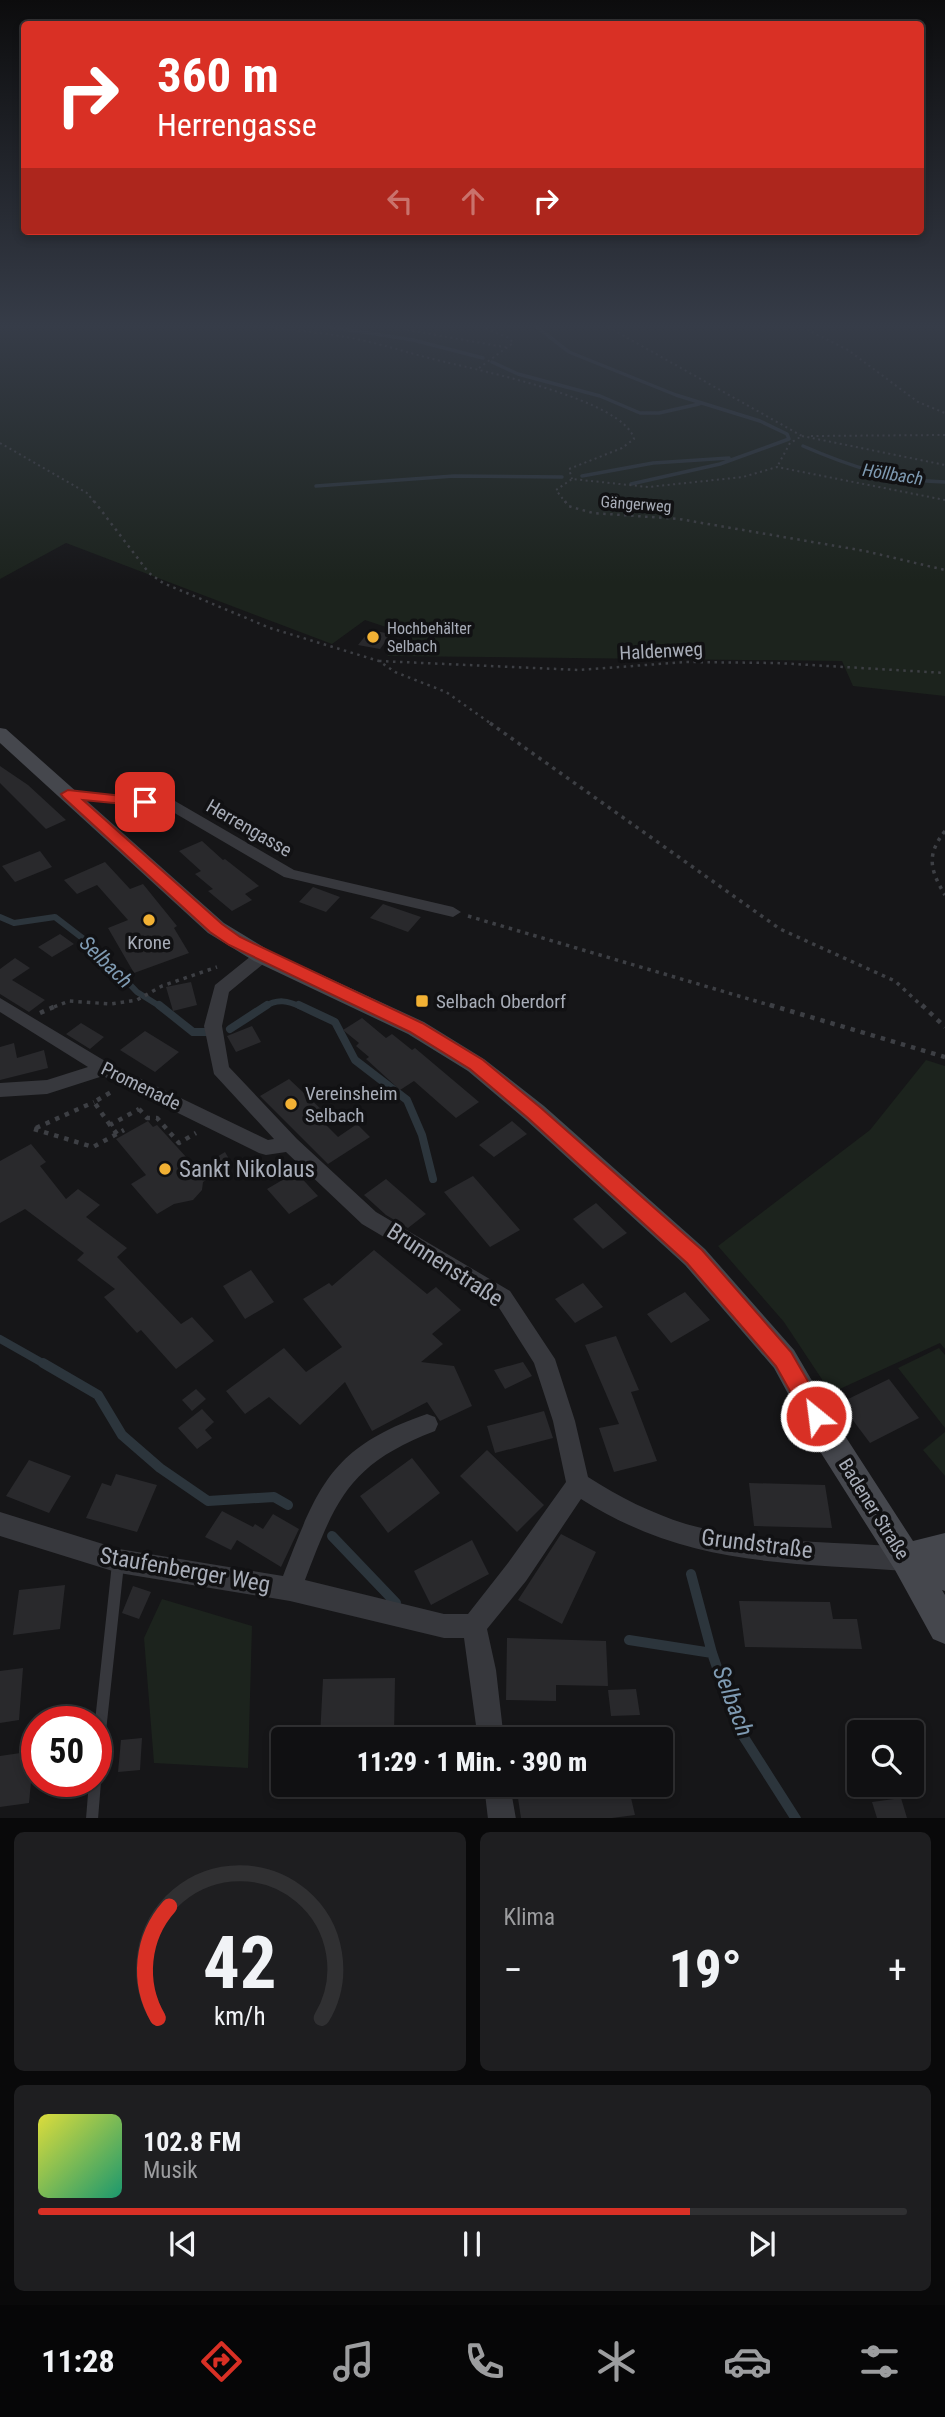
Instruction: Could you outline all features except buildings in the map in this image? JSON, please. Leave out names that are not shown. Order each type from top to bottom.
[{"type":"main road","name":"Badener Straße","points":[[0,733],[216,928],[262,957],[416,1028],[477,1065],[535,1113],[695,1256],[784,1359],[827,1435],[906,1559],[945,1627]]},
{"type":"main road","name":"Grundstraße","points":[[906,1559],[945,1549]]},
{"type":"main road","name":"Grundstraße","points":[[906,1559],[945,1575]]},
{"type":"street","name":"Herrengasse","points":[[68,794],[170,804],[289,874],[453,912]]},
{"type":"street","name":"Brunnenstraße","points":[[262,957],[221,989],[213,1026],[220,1069],[290,1144],[369,1218],[503,1297],[544,1359],[564,1421],[578,1484]]},
{"type":"street","name":"Promenade","points":[[0,1004],[138,1091],[208,1119],[266,1148],[290,1144]]},
{"type":"street","points":[[0,1090],[47,1087],[104,1069]]},
{"type":"street","name":"Staufenberger Weg","points":[[290,1589],[324,1502],[347,1469],[384,1441],[427,1424]]},
{"type":"street","name":"Grundstraße","points":[[578,1484],[616,1509],[702,1540],[781,1551],[906,1559]]},
{"type":"street","points":[[490,1727],[483,1670],[474,1626],[517,1572],[578,1484]]},
{"type":"street","name":"Staufenberger Weg","points":[[0,1524],[119,1561],[290,1589],[444,1626],[474,1626]]},
{"type":"street","points":[[499,1797],[502,1818]]},
{"type":"lane","points":[[103,1706],[119,1561]]},
{"type":"lane","points":[[92,1818],[94,1797]]},
{"type":"path","points":[[572,479],[569,469],[622,448],[634,439],[632,431],[619,419],[603,412]]},
{"type":"path","points":[[759,412],[802,436],[945,465]]},
{"type":"path","points":[[945,435],[802,436],[790,443],[777,467],[945,500]]},
{"type":"path","points":[[0,443],[50,468],[87,493],[149,573],[163,583],[270,628],[379,661],[395,671],[446,692],[780,929],[895,981],[945,1027]]},
{"type":"path","name":"Gängerweg","points":[[777,467],[743,477],[648,487],[572,479],[556,490],[568,506],[593,513],[678,519],[865,551],[945,570]]},
{"type":"path","name":"Haldenweg","points":[[379,661],[579,670],[686,662],[777,663],[945,673]]},
{"type":"path","points":[[945,831],[932,846],[929,863],[945,895]]},
{"type":"path","points":[[453,912],[945,1057]]},
{"type":"path","points":[[25,1019],[69,1001],[111,1004],[137,1000],[150,992],[217,967]]},
{"type":"path","points":[[124,1130],[93,1147],[34,1129],[117,1089],[138,1091]]},
{"type":"path","points":[[138,1091],[132,1098],[139,1109],[147,1118],[157,1118],[180,1143],[200,1130],[208,1119]]},
{"type":"path","points":[[94,1102],[117,1133]]},
{"type":"path","points":[[110,1125],[139,1109]]},
{"type":"shaded area","points":[[0,412],[945,412],[945,696],[853,686],[842,661],[387,656],[413,636],[365,620],[332,644],[66,543],[0,579]]},
{"type":"shaded area","points":[[926,1060],[945,1066],[945,1349],[940,1343],[831,1393],[784,1322],[718,1246],[870,1130]]},
{"type":"shaded area","points":[[939,1348],[945,1355],[945,1428],[898,1368]]},
{"type":"shaded area","points":[[945,1432],[945,1476],[923,1450]]},
{"type":"shaded area","points":[[162,1599],[252,1626],[248,1768],[154,1763],[144,1638]]},
{"type":"waterway","points":[[637,412],[664,412]]},
{"type":"waterway","name":"Höllbach","points":[[631,484],[720,464],[789,439],[787,434],[760,421],[730,412]]},
{"type":"waterway","name":"Höllbach","points":[[803,446],[872,471],[908,479],[945,482]]},
{"type":"waterway","points":[[582,476],[653,463],[729,458]]},
{"type":"waterway","points":[[316,486],[454,476],[562,477]]},
{"type":"waterway","name":"Selbach","points":[[0,917],[14,923],[55,917],[94,947],[137,992],[161,1007]]},
{"type":"waterway","name":"Selbach","points":[[264,1007],[283,1001],[302,1007]]},
{"type":"waterway","name":"Selbach","points":[[159,1005],[193,1032],[207,1032]]},
{"type":"waterway","name":"Selbach","points":[[230,1029],[267,1005]]},
{"type":"waterway","name":"Selbach","points":[[299,1005],[335,1022],[355,1060],[407,1100],[422,1135],[433,1179]]},
{"type":"waterway","points":[[0,1339],[46,1365]]},
{"type":"waterway","points":[[43,1363],[98,1395],[122,1435],[160,1468],[208,1501],[274,1497],[288,1505]]},
{"type":"waterway","points":[[332,1536],[396,1603]]},
{"type":"waterway","name":"Selbach","points":[[691,1574],[712,1653]]},
{"type":"waterway","points":[[629,1640],[712,1653]]},
{"type":"waterway","name":"Selbach","points":[[712,1653],[738,1728],[795,1818]]},
{"type":"place","name":"Hochbehälter Selbach","points":[[373,637]]},
{"type":"place","name":"Krone","points":[[149,920]]},
{"type":"place","name":"Selbach Oberdorf","points":[[422,1001]]},
{"type":"place","name":"Vereinsheim Selbach","points":[[291,1104]]},
{"type":"place","name":"Sankt Nikolaus","points":[[165,1169]]},
{"type":"route","points":[[145,802],[68,794],[216,928],[234,941],[262,957],[416,1028],[477,1065],[535,1113],[695,1256],[784,1359],[816,1416]]}]
